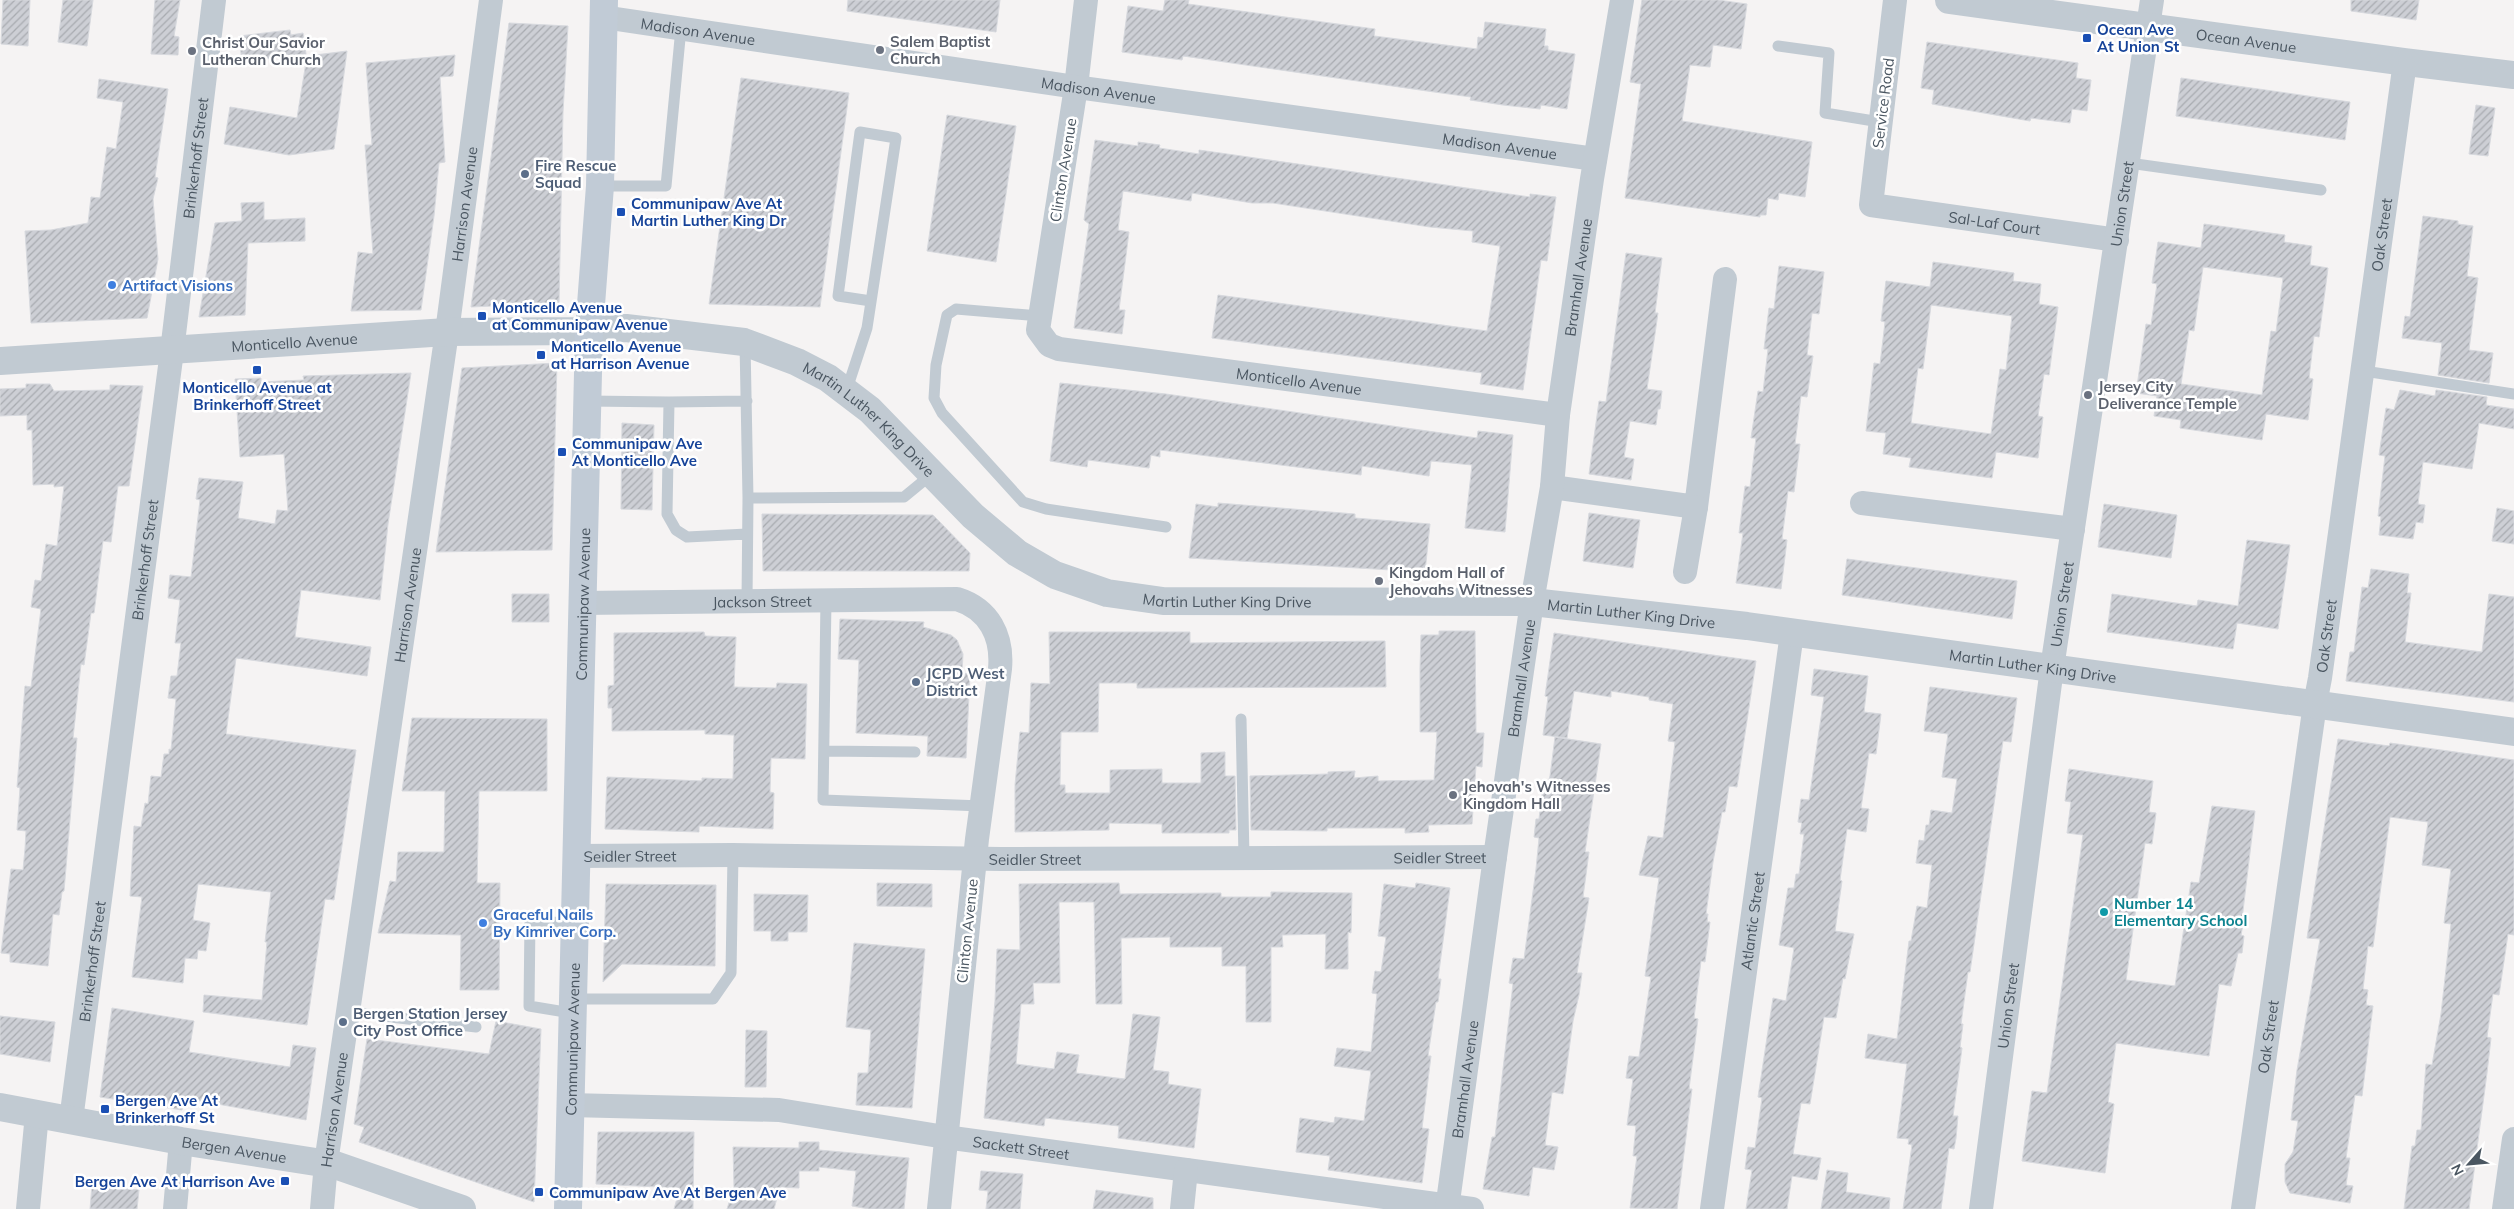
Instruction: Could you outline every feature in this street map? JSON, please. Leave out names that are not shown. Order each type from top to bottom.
[{"type":"main road","name":"Communipaw Avenue","points":[[568,1209],[589,330],[600,186],[604,8]]},
{"type":"street","name":"Brinkerhoff Street","points":[[71,1120],[172,351],[214,0]]},
{"type":"street","name":"Harrison Avenue","points":[[322,1209],[326,1163],[447,332],[490,0]]},
{"type":"street","name":"Clinton Avenue","points":[[1043,339],[1038,330],[1076,87],[1086,0]]},
{"type":"street","name":"Bramhall Avenue","points":[[1447,1207],[1532,602],[1552,487],[1558,415],[1595,159],[1622,0]]},
{"type":"street","name":"Service Road","points":[[1871,205],[1895,0]]},
{"type":"street","name":"Ocean Avenue","points":[[1949,0],[2514,75]]},
{"type":"street","name":"Union Street","points":[[1981,1209],[2052,668],[2152,0]]},
{"type":"street","name":"Madison Avenue","points":[[604,8],[681,28],[1076,87],[1595,159]]},
{"type":"street","name":"Oak Street","points":[[2243,1209],[2364,371],[2405,62]]},
{"type":"street","name":"Sal-Laf Court","points":[[1871,205],[2117,240]]},
{"type":"street","points":[[1685,572],[1696,507],[1725,280]]},
{"type":"street","name":"Martin Luther King Drive","points":[[589,330],[626,328],[744,342],[797,362],[828,378],[870,410],[973,516],[1017,553],[1054,575],[1107,593],[1163,600],[1532,602],[1792,632],[2514,732]]},
{"type":"street","name":"Monticello Avenue","points":[[0,361],[447,332],[589,330]]},
{"type":"street","name":"Monticello Avenue","points":[[1043,339],[1049,345],[1059,349],[1558,415]]},
{"type":"street","points":[[1552,487],[1696,507]]},
{"type":"street","points":[[1862,503],[2073,529]]},
{"type":"street","name":"Clinton Avenue","points":[[939,1209],[975,859],[1002,654],[998,635],[980,609],[963,601],[943,598]]},
{"type":"street","name":"Jackson Street","points":[[581,603],[943,598]]},
{"type":"street","name":"Atlantic Street","points":[[1712,1209],[1792,632]]},
{"type":"street","name":"Seidler Street","points":[[575,856],[733,855],[975,859],[1495,857]]},
{"type":"street","name":"Sackett Street","points":[[569,1105],[779,1110],[945,1137],[1472,1209]]},
{"type":"street","name":"Bergen Avenue","points":[[0,1107],[181,1141],[326,1163],[462,1209]]},
{"type":"street","points":[[28,1209],[37,1114]]},
{"type":"street","points":[[2504,1209],[2514,1139]]},
{"type":"street","points":[[175,1209],[181,1141]]},
{"type":"street","points":[[1182,1209],[1186,1170]]},
{"type":"lane","points":[[600,186],[666,186],[681,28]]},
{"type":"lane","points":[[1778,46],[1829,53],[1825,113],[1880,122]]},
{"type":"lane","points":[[846,392],[867,328],[896,138],[860,132],[838,296],[871,301]]},
{"type":"lane","points":[[2129,163],[2321,190]]},
{"type":"lane","points":[[1040,316],[956,309],[947,316],[936,365],[934,398],[942,413],[1023,502],[1046,509],[1166,527]]},
{"type":"lane","points":[[744,342],[747,402],[747,601]]},
{"type":"lane","points":[[2364,371],[2514,394]]},
{"type":"lane","points":[[588,401],[747,402]]},
{"type":"lane","points":[[670,402],[667,514],[676,530],[687,537],[747,534]]},
{"type":"lane","points":[[748,498],[904,498],[932,474]]},
{"type":"lane","points":[[826,600],[823,800],[982,806]]},
{"type":"lane","points":[[1241,719],[1244,857]]},
{"type":"lane","points":[[824,751],[915,752]]},
{"type":"lane","points":[[574,924],[530,920],[529,1006],[713,1000],[731,973],[733,855]]},
{"type":"lane","points":[[348,1012],[476,1026]]},
{"type":"building","points":[[3,0],[30,0],[28,46],[1,44]]},
{"type":"building","points":[[63,0],[93,0],[87,46],[58,42]]},
{"type":"building","points":[[155,0],[180,0],[174,36],[179,37],[178,55],[151,54]]},
{"type":"building","points":[[848,0],[1000,0],[996,32],[847,11]]},
{"type":"building","points":[[1165,0],[1189,0],[1188,4],[1375,29],[1374,36],[1477,49],[1478,37],[1483,38],[1485,22],[1546,29],[1544,46],[1548,46],[1548,50],[1575,54],[1567,109],[1541,105],[1540,109],[1503,105],[1470,100],[1471,97],[1183,56],[1182,60],[1122,52],[1128,6],[1163,11]]},
{"type":"building","points":[[1642,0],[1718,0],[1747,4],[1741,49],[1713,45],[1710,67],[1690,65],[1682,121],[1812,142],[1805,197],[1779,193],[1778,200],[1768,198],[1766,215],[1760,215],[1760,217],[1625,198],[1641,84],[1630,82]]},
{"type":"building","points":[[2351,0],[2419,0],[2416,20],[2351,11]]},
{"type":"building","points":[[509,23],[568,26],[563,112],[559,303],[471,307]]},
{"type":"building","points":[[290,30],[291,35],[303,33],[306,54],[242,62],[239,36]]},
{"type":"building","points":[[1927,42],[2078,63],[2076,78],[2091,80],[2087,111],[2072,109],[2070,123],[2031,118],[2030,121],[1932,104],[1934,90],[1921,88]]},
{"type":"building","points":[[347,51],[334,149],[289,155],[224,144],[230,107],[297,118],[307,56]]},
{"type":"building","points":[[455,55],[453,76],[440,77],[445,162],[439,163],[421,310],[351,311],[358,252],[373,254],[365,145],[372,145],[366,63]]},
{"type":"building","points":[[741,78],[849,93],[820,307],[709,304]]},
{"type":"building","points":[[2181,78],[2350,102],[2345,140],[2176,116]]},
{"type":"building","points":[[99,79],[168,89],[155,177],[158,178],[153,199],[158,259],[147,318],[31,323],[25,231],[51,230],[88,223],[91,197],[100,198],[107,147],[116,149],[123,102],[97,98]]},
{"type":"building","points":[[2476,105],[2495,108],[2488,156],[2469,154]]},
{"type":"building","points":[[947,115],[1016,126],[996,262],[927,251]]},
{"type":"building","points":[[1095,140],[1138,146],[1138,142],[1160,145],[1159,148],[1199,154],[1199,150],[1530,197],[1530,194],[1556,197],[1547,261],[1541,260],[1523,390],[1480,384],[1482,373],[1212,338],[1218,295],[1487,331],[1500,246],[1472,242],[1473,231],[1430,227],[1273,203],[1252,203],[1192,193],[1191,201],[1123,191],[1118,230],[1129,232],[1119,310],[1125,310],[1122,334],[1074,328],[1089,224],[1084,220]]},
{"type":"building","points":[[264,202],[264,220],[305,218],[305,241],[248,243],[245,315],[199,317],[215,223],[242,221],[241,203]]},
{"type":"building","points":[[2423,216],[2458,221],[2458,224],[2473,226],[2467,276],[2478,278],[2469,350],[2493,353],[2489,383],[2438,375],[2442,343],[2402,338],[2405,316],[2410,317]]},
{"type":"building","points":[[2204,224],[2285,235],[2284,242],[2312,246],[2310,265],[2328,268],[2319,337],[2314,336],[2309,378],[2313,379],[2308,420],[2266,414],[2262,440],[2180,428],[2181,420],[2154,416],[2157,396],[2136,393],[2146,324],[2151,325],[2157,284],[2152,283],[2158,242],[2201,248]],"holes":[[[2203,267],[2283,278],[2276,332],[2271,331],[2262,395],[2181,384],[2189,330],[2194,331]]]},
{"type":"building","points":[[1626,253],[1662,258],[1655,313],[1658,313],[1647,389],[1662,391],[1660,409],[1658,409],[1656,425],[1630,421],[1624,457],[1634,459],[1631,480],[1589,474],[1599,401],[1606,402]]},
{"type":"building","points":[[1933,262],[2014,273],[2013,281],[2041,284],[2039,304],[2058,307],[2049,375],[2044,374],[2038,416],[2043,417],[2038,458],[1996,452],[1992,478],[1909,467],[1911,458],[1883,454],[1886,433],[1866,431],[1874,363],[1880,364],[1885,322],[1881,321],[1886,281],[1930,287]],"holes":[[[1931,305],[2012,316],[2006,370],[2000,369],[1991,434],[1911,423],[1918,368],[1923,369]]]},
{"type":"building","points":[[1779,266],[1824,272],[1819,314],[1812,313],[1807,355],[1813,356],[1807,397],[1801,396],[1795,444],[1800,444],[1794,492],[1788,491],[1782,539],[1787,540],[1781,589],[1736,583],[1743,533],[1739,533],[1745,486],[1750,487],[1756,438],[1751,438],[1758,391],[1763,392],[1768,349],[1764,349],[1769,308],[1774,309]]},
{"type":"building","points":[[557,363],[552,550],[436,552],[462,368]]},
{"type":"building","points":[[411,373],[388,524],[380,600],[301,590],[295,637],[371,647],[367,676],[236,658],[226,734],[356,750],[334,900],[325,899],[307,1025],[203,1012],[204,995],[262,1000],[267,942],[265,942],[271,892],[198,884],[193,920],[210,923],[206,951],[198,950],[197,959],[185,958],[183,983],[132,977],[142,897],[130,896],[134,826],[141,827],[145,803],[148,804],[151,776],[161,777],[164,754],[169,754],[169,749],[171,750],[176,699],[168,698],[171,676],[177,676],[181,643],[175,643],[180,600],[168,598],[170,575],[191,577],[200,500],[196,499],[199,478],[243,482],[238,518],[275,524],[277,510],[288,511],[284,454],[240,457],[235,379],[261,378],[261,382],[304,380],[303,376]]},
{"type":"building","points":[[1060,383],[1166,394],[1477,438],[1478,431],[1513,435],[1505,532],[1465,528],[1472,465],[1431,461],[1429,476],[1362,466],[1361,475],[1160,450],[1160,457],[1151,455],[1149,468],[1088,460],[1087,467],[1050,461]]},
{"type":"building","points":[[26,384],[50,384],[54,391],[110,390],[110,385],[143,386],[129,486],[118,486],[111,542],[103,541],[94,613],[91,613],[84,665],[81,664],[73,738],[77,738],[64,891],[62,892],[59,915],[53,914],[48,966],[10,962],[10,954],[1,953],[11,869],[23,870],[25,849],[26,831],[17,830],[20,788],[17,787],[25,686],[31,687],[41,609],[31,607],[35,580],[41,581],[46,544],[57,546],[64,486],[54,487],[54,484],[33,485],[32,430],[27,430],[27,415],[0,416],[0,389],[26,388]]},
{"type":"building","points":[[2400,390],[2435,396],[2436,390],[2487,397],[2486,405],[2514,409],[2514,429],[2479,423],[2472,469],[2423,462],[2418,504],[2425,505],[2423,523],[2416,522],[2413,539],[2379,535],[2381,517],[2378,516],[2385,456],[2379,455],[2386,408],[2394,410]]},
{"type":"building","points":[[622,423],[654,425],[652,510],[621,509]]},
{"type":"building","points":[[1218,503],[1355,514],[1355,518],[1430,524],[1425,572],[1189,558],[1196,504],[1218,507]]},
{"type":"building","points":[[2104,504],[2177,515],[2171,558],[2098,547]]},
{"type":"building","points":[[2497,508],[2514,511],[2514,544],[2492,541]]},
{"type":"building","points":[[1589,513],[1640,520],[1633,568],[1583,561]]},
{"type":"building","points":[[762,514],[933,515],[970,553],[969,571],[763,571]]},
{"type":"building","points":[[2247,540],[2290,545],[2278,629],[2237,623],[2233,649],[2107,632],[2112,594],[2197,606],[2198,600],[2238,606]]},
{"type":"building","points":[[1847,559],[2017,581],[2012,619],[1842,595]]},
{"type":"building","points":[[2371,569],[2409,574],[2407,593],[2411,593],[2405,642],[2482,652],[2489,594],[2514,597],[2514,702],[2346,681],[2350,652],[2354,652],[2362,587],[2368,588]]},
{"type":"building","points":[[512,594],[549,594],[549,622],[512,622]]},
{"type":"building","name":"JCPD West District","points":[[840,619],[924,622],[923,627],[951,635],[957,640],[963,654],[962,673],[970,674],[966,758],[927,756],[928,736],[856,733],[859,660],[838,659]]},
{"type":"building","points":[[1439,631],[1475,631],[1476,733],[1484,733],[1482,767],[1476,766],[1472,824],[1428,825],[1429,832],[1405,833],[1405,828],[1327,828],[1327,831],[1251,830],[1250,776],[1328,774],[1328,772],[1355,771],[1354,778],[1378,776],[1378,781],[1434,780],[1437,732],[1420,732],[1421,635],[1439,635]]},
{"type":"building","points":[[704,632],[705,636],[736,637],[734,687],[776,688],[777,683],[807,684],[805,759],[771,758],[770,792],[774,793],[773,829],[699,826],[699,832],[605,829],[607,777],[702,781],[702,778],[733,779],[734,735],[705,734],[705,730],[612,731],[612,708],[608,708],[608,686],[614,685],[614,633]]},
{"type":"building","points":[[1049,632],[1190,632],[1190,643],[1385,641],[1386,687],[1137,688],[1137,683],[1099,683],[1098,732],[1061,732],[1060,785],[1065,785],[1065,793],[1110,793],[1110,770],[1162,769],[1162,783],[1201,783],[1201,753],[1225,752],[1225,776],[1235,776],[1236,830],[1229,830],[1229,833],[1162,833],[1162,824],[1109,823],[1109,830],[1015,832],[1015,785],[1020,732],[1029,733],[1031,683],[1050,684]]},
{"type":"building","points":[[1554,633],[1756,661],[1737,787],[1729,786],[1713,862],[1706,914],[1708,914],[1707,922],[1710,922],[1705,962],[1701,961],[1694,1018],[1698,1019],[1689,1089],[1692,1089],[1677,1209],[1630,1208],[1637,1156],[1633,1156],[1636,1126],[1627,1125],[1633,1079],[1626,1078],[1629,1056],[1639,1057],[1651,977],[1645,976],[1659,878],[1639,875],[1648,836],[1663,838],[1675,742],[1668,741],[1673,704],[1649,700],[1649,697],[1611,691],[1611,697],[1574,691],[1567,738],[1543,735],[1548,697],[1545,696]]},
{"type":"building","points":[[1814,669],[1868,676],[1864,712],[1881,714],[1876,754],[1869,753],[1861,808],[1869,809],[1866,832],[1847,829],[1840,880],[1842,881],[1835,931],[1854,934],[1845,979],[1843,978],[1836,1018],[1824,1017],[1810,1104],[1801,1103],[1793,1154],[1821,1158],[1817,1180],[1792,1176],[1787,1209],[1746,1209],[1752,1170],[1745,1169],[1748,1147],[1755,1148],[1762,1098],[1758,1097],[1773,998],[1786,1001],[1794,948],[1779,945],[1788,888],[1794,888],[1796,874],[1799,874],[1804,834],[1800,834],[1802,823],[1798,822],[1801,799],[1809,800],[1824,697],[1811,695]]},
{"type":"building","points":[[1930,687],[2017,698],[2011,742],[2003,741],[1970,972],[1968,972],[1961,1024],[1963,1024],[1960,1047],[1962,1048],[1953,1116],[1958,1116],[1956,1138],[1954,1149],[1949,1148],[1941,1209],[1903,1209],[1912,1145],[1908,1144],[1909,1139],[1897,1138],[1907,1064],[1865,1058],[1868,1034],[1897,1039],[1909,941],[1911,941],[1917,906],[1927,908],[1932,865],[1916,863],[1919,840],[1924,841],[1926,825],[1929,825],[1931,810],[1952,813],[1957,779],[1942,777],[1948,734],[1924,731]]},
{"type":"building","points":[[412,718],[547,719],[547,791],[479,791],[477,883],[500,883],[499,990],[460,990],[461,935],[378,933],[390,881],[396,882],[398,852],[444,852],[445,791],[402,791]]},
{"type":"building","points":[[1555,737],[1601,744],[1585,852],[1589,852],[1583,897],[1589,898],[1577,973],[1582,973],[1579,995],[1573,1021],[1563,1094],[1552,1092],[1545,1145],[1558,1147],[1554,1170],[1533,1167],[1529,1196],[1483,1189],[1492,1137],[1495,1137],[1513,984],[1509,983],[1513,958],[1524,959],[1539,838],[1534,837],[1536,819],[1539,819],[1542,792],[1545,793],[1550,776]]},
{"type":"building","points":[[2338,739],[2389,746],[2390,743],[2514,760],[2514,935],[2508,934],[2499,995],[2493,994],[2487,1037],[2491,1038],[2469,1209],[2404,1209],[2412,1146],[2415,1146],[2417,1130],[2421,1130],[2426,1064],[2432,1065],[2441,1014],[2451,924],[2444,923],[2451,869],[2422,865],[2428,822],[2390,817],[2373,947],[2368,946],[2363,989],[2368,990],[2366,1005],[2373,1006],[2362,1096],[2355,1095],[2346,1158],[2350,1158],[2346,1185],[2353,1186],[2350,1203],[2290,1193],[2285,1182],[2285,1164],[2293,1152],[2298,1121],[2291,1120],[2297,1070],[2320,939],[2307,938]]},
{"type":"building","name":"Number 14 Elementary School","points":[[2069,769],[2153,781],[2149,812],[2156,813],[2152,844],[2145,843],[2126,980],[2175,986],[2191,882],[2199,883],[2212,806],[2255,811],[2242,919],[2244,919],[2241,935],[2244,936],[2242,953],[2238,953],[2231,986],[2219,984],[2209,1056],[2116,1043],[2108,1102],[2114,1104],[2105,1173],[2022,1161],[2032,1091],[2047,1093],[2083,835],[2067,833],[2071,802],[2065,801]]},
{"type":"building","points":[[877,883],[932,884],[932,907],[877,906]]},
{"type":"building","points":[[1119,883],[1120,894],[1221,893],[1221,897],[1271,897],[1271,892],[1352,893],[1351,933],[1348,932],[1348,969],[1325,969],[1326,934],[1282,935],[1283,947],[1271,947],[1271,1022],[1246,1022],[1246,966],[1222,966],[1222,947],[1170,947],[1170,937],[1121,938],[1122,1004],[1096,1004],[1094,902],[1059,902],[1060,983],[1033,983],[1034,1004],[1021,1004],[1016,1064],[1054,1069],[1057,1052],[1079,1055],[1076,1073],[1125,1079],[1133,1014],[1160,1017],[1153,1070],[1169,1072],[1168,1084],[1201,1089],[1194,1148],[1118,1138],[1119,1126],[1045,1118],[1044,1126],[984,1118],[995,1001],[997,949],[1020,950],[1019,884]]},
{"type":"building","points":[[1416,883],[1450,888],[1438,979],[1441,979],[1438,1002],[1436,1002],[1428,1056],[1431,1056],[1422,1128],[1429,1129],[1422,1183],[1328,1170],[1330,1156],[1296,1152],[1300,1118],[1334,1123],[1335,1117],[1364,1121],[1371,1071],[1334,1066],[1337,1048],[1371,1052],[1377,994],[1372,993],[1375,971],[1381,972],[1386,937],[1378,936],[1384,884],[1415,888]]},
{"type":"building","points":[[606,884],[716,885],[715,966],[622,964],[603,982]]},
{"type":"building","points":[[754,894],[808,895],[807,932],[788,932],[788,941],[771,941],[771,931],[754,931]]},
{"type":"building","points":[[854,943],[925,949],[912,1108],[856,1105],[858,1073],[868,1073],[871,1030],[846,1027]]},
{"type":"building","points":[[112,1008],[194,1021],[189,1052],[290,1067],[293,1045],[316,1048],[306,1120],[184,1098],[182,1110],[100,1097]]},
{"type":"building","points":[[0,1016],[55,1022],[50,1062],[0,1054]]},
{"type":"building","points":[[496,1021],[541,1029],[534,1202],[359,1142],[364,1127],[354,1124],[367,1039],[489,1054]]},
{"type":"building","points":[[746,1030],[767,1031],[766,1087],[745,1087]]},
{"type":"building","points":[[598,1132],[694,1132],[693,1209],[674,1209],[680,1188],[596,1184]]},
{"type":"building","points":[[799,1142],[819,1142],[819,1150],[909,1158],[904,1209],[869,1209],[852,1206],[856,1171],[819,1167],[819,1171],[799,1171],[799,1188],[780,1187],[774,1209],[727,1209],[734,1187],[733,1147],[799,1148]]},
{"type":"building","points":[[1827,1170],[1848,1173],[1846,1192],[1890,1198],[1889,1209],[1821,1209]]},
{"type":"building","points":[[981,1171],[1023,1174],[1020,1209],[986,1209],[988,1191],[979,1190]]},
{"type":"building","points":[[92,1185],[139,1190],[137,1209],[90,1209]]},
{"type":"building","points":[[1096,1190],[1153,1198],[1153,1209],[1093,1209]]},
{"type":"place","name":"Ocean Ave At Union St","points":[[2087,38]]},
{"type":"place","name":"Salem Baptist Church","points":[[880,50]]},
{"type":"place","name":"Christ Our Savior Lutheran Church","points":[[192,51]]},
{"type":"place","name":"Fire Rescue Squad","points":[[525,174]]},
{"type":"place","name":"Communipaw Ave At Martin Luther King Dr","points":[[621,212]]},
{"type":"place","name":"Artifact Visions","points":[[112,285]]},
{"type":"place","name":"Monticello Avenue at Communipaw Avenue","points":[[482,316]]},
{"type":"place","name":"Monticello Avenue at Harrison Avenue","points":[[541,355]]},
{"type":"place","name":"Monticello Avenue at Brinkerhoff Street","points":[[257,370]]},
{"type":"place","name":"Jersey City Deliverance Temple","points":[[2088,395]]},
{"type":"place","name":"Communipaw Ave At Monticello Ave","points":[[562,452]]},
{"type":"place","name":"Kingdom Hall of Jehovahs Witnesses","points":[[1379,581]]},
{"type":"place","name":"JCPD West District","points":[[916,682]]},
{"type":"place","name":"Jehovah's Witnesses Kingdom Hall","points":[[1453,795]]},
{"type":"place","name":"Number 14 Elementary School","points":[[2104,912]]},
{"type":"place","name":"Graceful Nails By Kimriver Corp.","points":[[483,923]]},
{"type":"place","name":"Bergen Station Jersey City Post Office","points":[[343,1022]]},
{"type":"place","name":"Bergen Ave At Brinkerhoff St","points":[[105,1109]]},
{"type":"place","name":"Bergen Ave At Harrison Ave","points":[[285,1181]]},
{"type":"place","name":"Communipaw Ave At Bergen Ave","points":[[539,1192]]}]
